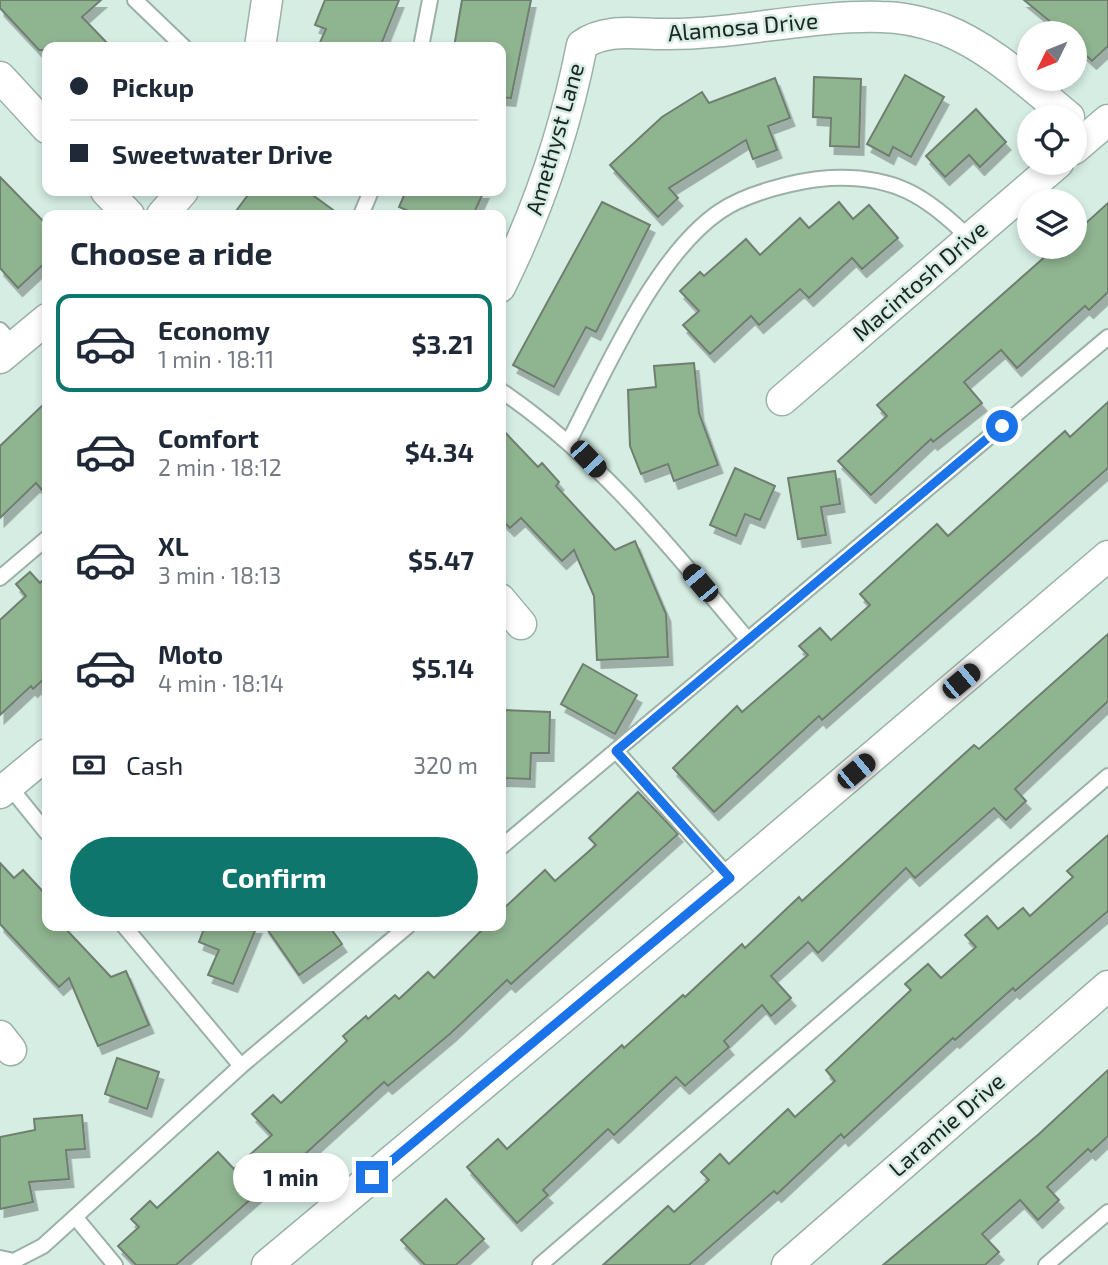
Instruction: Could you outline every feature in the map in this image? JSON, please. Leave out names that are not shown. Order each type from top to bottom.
[{"type":"street","points":[[261,42],[267,0]]},
{"type":"street","name":"Alamosa Drive","points":[[597,34],[682,34],[880,17],[913,21],[945,30],[975,46],[1053,105]]},
{"type":"street","name":"Amethyst Lane","points":[[506,274],[549,177],[570,104],[582,45],[597,34]]},
{"type":"street","points":[[0,77],[42,123]]},
{"type":"street","name":"Macintosh Drive","points":[[782,400],[1044,175]]},
{"type":"street","points":[[111,196],[124,210]]},
{"type":"street","points":[[166,210],[179,196]]},
{"type":"street","points":[[5,345],[42,322]]},
{"type":"street","points":[[267,1265],[730,878],[1108,556]]},
{"type":"street","points":[[506,606],[521,624]]},
{"type":"street","points":[[4,790],[42,758]]},
{"type":"street","name":"Laramie Drive","points":[[787,1265],[1108,986]]},
{"type":"lane","points":[[135,0],[179,42]]},
{"type":"lane","points":[[422,42],[430,0]]},
{"type":"lane","points":[[569,441],[632,321],[679,252],[720,212],[766,191],[816,179],[865,177],[903,188],[945,214],[970,239]]},
{"type":"lane","points":[[506,843],[1108,337]]},
{"type":"lane","points":[[506,394],[546,421],[569,441],[668,544],[748,640]]},
{"type":"lane","points":[[0,578],[42,542]]},
{"type":"lane","points":[[616,751],[730,878]]},
{"type":"lane","points":[[540,1265],[1108,776]]},
{"type":"lane","points":[[4,790],[42,828]]},
{"type":"lane","points":[[128,931],[241,1066]]},
{"type":"lane","points":[[0,1258],[14,1261],[43,1246],[241,1066],[402,931]]},
{"type":"lane","points":[[1046,1265],[1108,1212]]},
{"type":"lane","points":[[76,1218],[115,1265]]},
{"type":"building","points":[[0,0],[101,0],[82,17],[106,42],[42,42],[42,50],[39,50],[0,8]]},
{"type":"building","points":[[325,0],[399,0],[382,42],[320,42],[326,29],[315,25]]},
{"type":"building","points":[[462,0],[531,0],[511,98],[506,98],[506,42],[455,42]]},
{"type":"building","points":[[1024,0],[1108,0],[1108,46],[1092,61],[1087,56],[1087,21],[1049,21]]},
{"type":"building","points":[[905,75],[944,97],[911,157],[893,147],[889,156],[867,144]]},
{"type":"building","points":[[814,77],[861,79],[859,147],[830,146],[831,118],[813,117]]},
{"type":"building","points":[[775,78],[790,118],[768,126],[777,150],[753,159],[746,140],[669,188],[678,198],[658,217],[610,165],[662,117],[702,92],[709,103]]},
{"type":"building","points":[[976,109],[1006,142],[980,167],[969,155],[945,177],[926,156]]},
{"type":"building","points":[[0,177],[42,220],[42,266],[18,288],[0,268]]},
{"type":"building","points":[[247,196],[314,196],[333,210],[237,210]]},
{"type":"building","points":[[404,196],[482,196],[475,210],[406,210],[399,207]]},
{"type":"building","points":[[602,202],[650,225],[596,332],[586,327],[554,387],[513,365]]},
{"type":"building","points":[[839,202],[853,219],[869,205],[898,238],[862,269],[852,258],[809,298],[800,289],[759,325],[751,316],[710,354],[683,325],[699,311],[680,291],[700,272],[704,276],[746,239],[760,255],[800,218],[809,228]]},
{"type":"building","points":[[1108,203],[1108,292],[1089,310],[1085,306],[1017,368],[1001,350],[964,382],[982,403],[933,442],[931,439],[871,495],[838,461],[887,416],[877,405],[1042,259],[1087,259],[1087,222]]},
{"type":"building","points":[[694,363],[699,413],[718,465],[674,481],[668,464],[641,474],[630,446],[628,390],[656,387],[654,366]]},
{"type":"building","points":[[1108,402],[1108,468],[822,720],[819,716],[714,812],[673,768],[737,706],[742,712],[808,655],[799,646],[820,628],[831,640],[870,605],[860,594],[937,524],[948,536],[1065,431],[1070,437]]},
{"type":"building","points":[[42,406],[42,490],[36,483],[0,518],[0,446]]},
{"type":"building","points":[[506,433],[538,467],[542,463],[559,482],[556,486],[615,550],[635,541],[666,614],[668,657],[597,660],[594,596],[574,550],[562,561],[521,518],[510,528],[506,524]]},
{"type":"building","points":[[735,468],[775,486],[760,520],[745,514],[736,536],[710,525]]},
{"type":"building","points":[[835,471],[840,504],[821,507],[826,535],[798,539],[788,478]]},
{"type":"building","points":[[30,572],[40,583],[42,581],[42,681],[33,689],[31,686],[0,715],[0,620],[26,596],[16,584]]},
{"type":"building","points":[[1108,634],[1108,701],[1015,789],[1026,801],[1006,820],[994,808],[915,878],[906,868],[818,953],[808,942],[771,976],[791,998],[771,1016],[762,1005],[724,1041],[729,1047],[685,1086],[676,1077],[614,1135],[608,1129],[543,1190],[548,1195],[517,1223],[467,1167],[498,1139],[507,1149],[622,1045],[624,1048],[683,995],[685,997],[742,944],[745,948],[799,897],[802,901],[974,745],[979,749]]},
{"type":"building","points":[[583,664],[637,695],[615,734],[561,704]]},
{"type":"building","points":[[506,710],[550,712],[549,753],[531,753],[530,779],[506,778]]},
{"type":"building","points":[[638,792],[678,834],[511,984],[507,980],[451,1033],[388,1086],[384,1082],[270,1186],[268,1184],[176,1265],[136,1265],[118,1246],[139,1227],[131,1219],[150,1201],[157,1208],[218,1152],[234,1169],[272,1135],[252,1114],[273,1095],[281,1103],[347,1041],[343,1036],[366,1016],[368,1019],[395,995],[399,999],[428,972],[434,978],[481,931],[506,931],[506,906],[545,870],[555,881],[596,845],[589,838]]},
{"type":"building","points":[[1108,835],[1108,911],[1015,991],[1013,988],[955,1040],[953,1038],[844,1138],[841,1134],[777,1194],[774,1191],[689,1265],[603,1265],[668,1206],[674,1212],[709,1180],[701,1172],[720,1154],[729,1164],[788,1109],[795,1117],[835,1081],[826,1070],[911,990],[905,984],[928,964],[941,978],[976,947],[965,935],[987,916],[998,929],[1023,908],[1030,916],[1073,877],[1067,871]]},
{"type":"building","points":[[0,863],[14,878],[23,870],[42,891],[42,931],[68,931],[111,977],[126,971],[149,1025],[98,1046],[69,978],[59,987],[0,924]]},
{"type":"building","points":[[203,931],[255,931],[233,984],[208,975],[219,950],[199,942]]},
{"type":"building","points":[[268,931],[333,931],[342,944],[299,975]]},
{"type":"building","points":[[117,1058],[159,1072],[147,1109],[105,1094]]},
{"type":"building","points":[[1108,1070],[1108,1136],[1091,1152],[1088,1149],[1047,1187],[1059,1200],[1038,1220],[1020,1200],[982,1234],[999,1252],[985,1265],[883,1265],[1039,1134]]},
{"type":"building","points":[[82,1115],[85,1149],[66,1150],[69,1179],[29,1182],[33,1202],[0,1209],[0,1137],[35,1130],[34,1119]]},
{"type":"building","points":[[446,1199],[484,1239],[456,1265],[425,1265],[401,1240]]},
{"type":"route","points":[[372,1177],[730,878],[616,751],[1002,426]]}]
